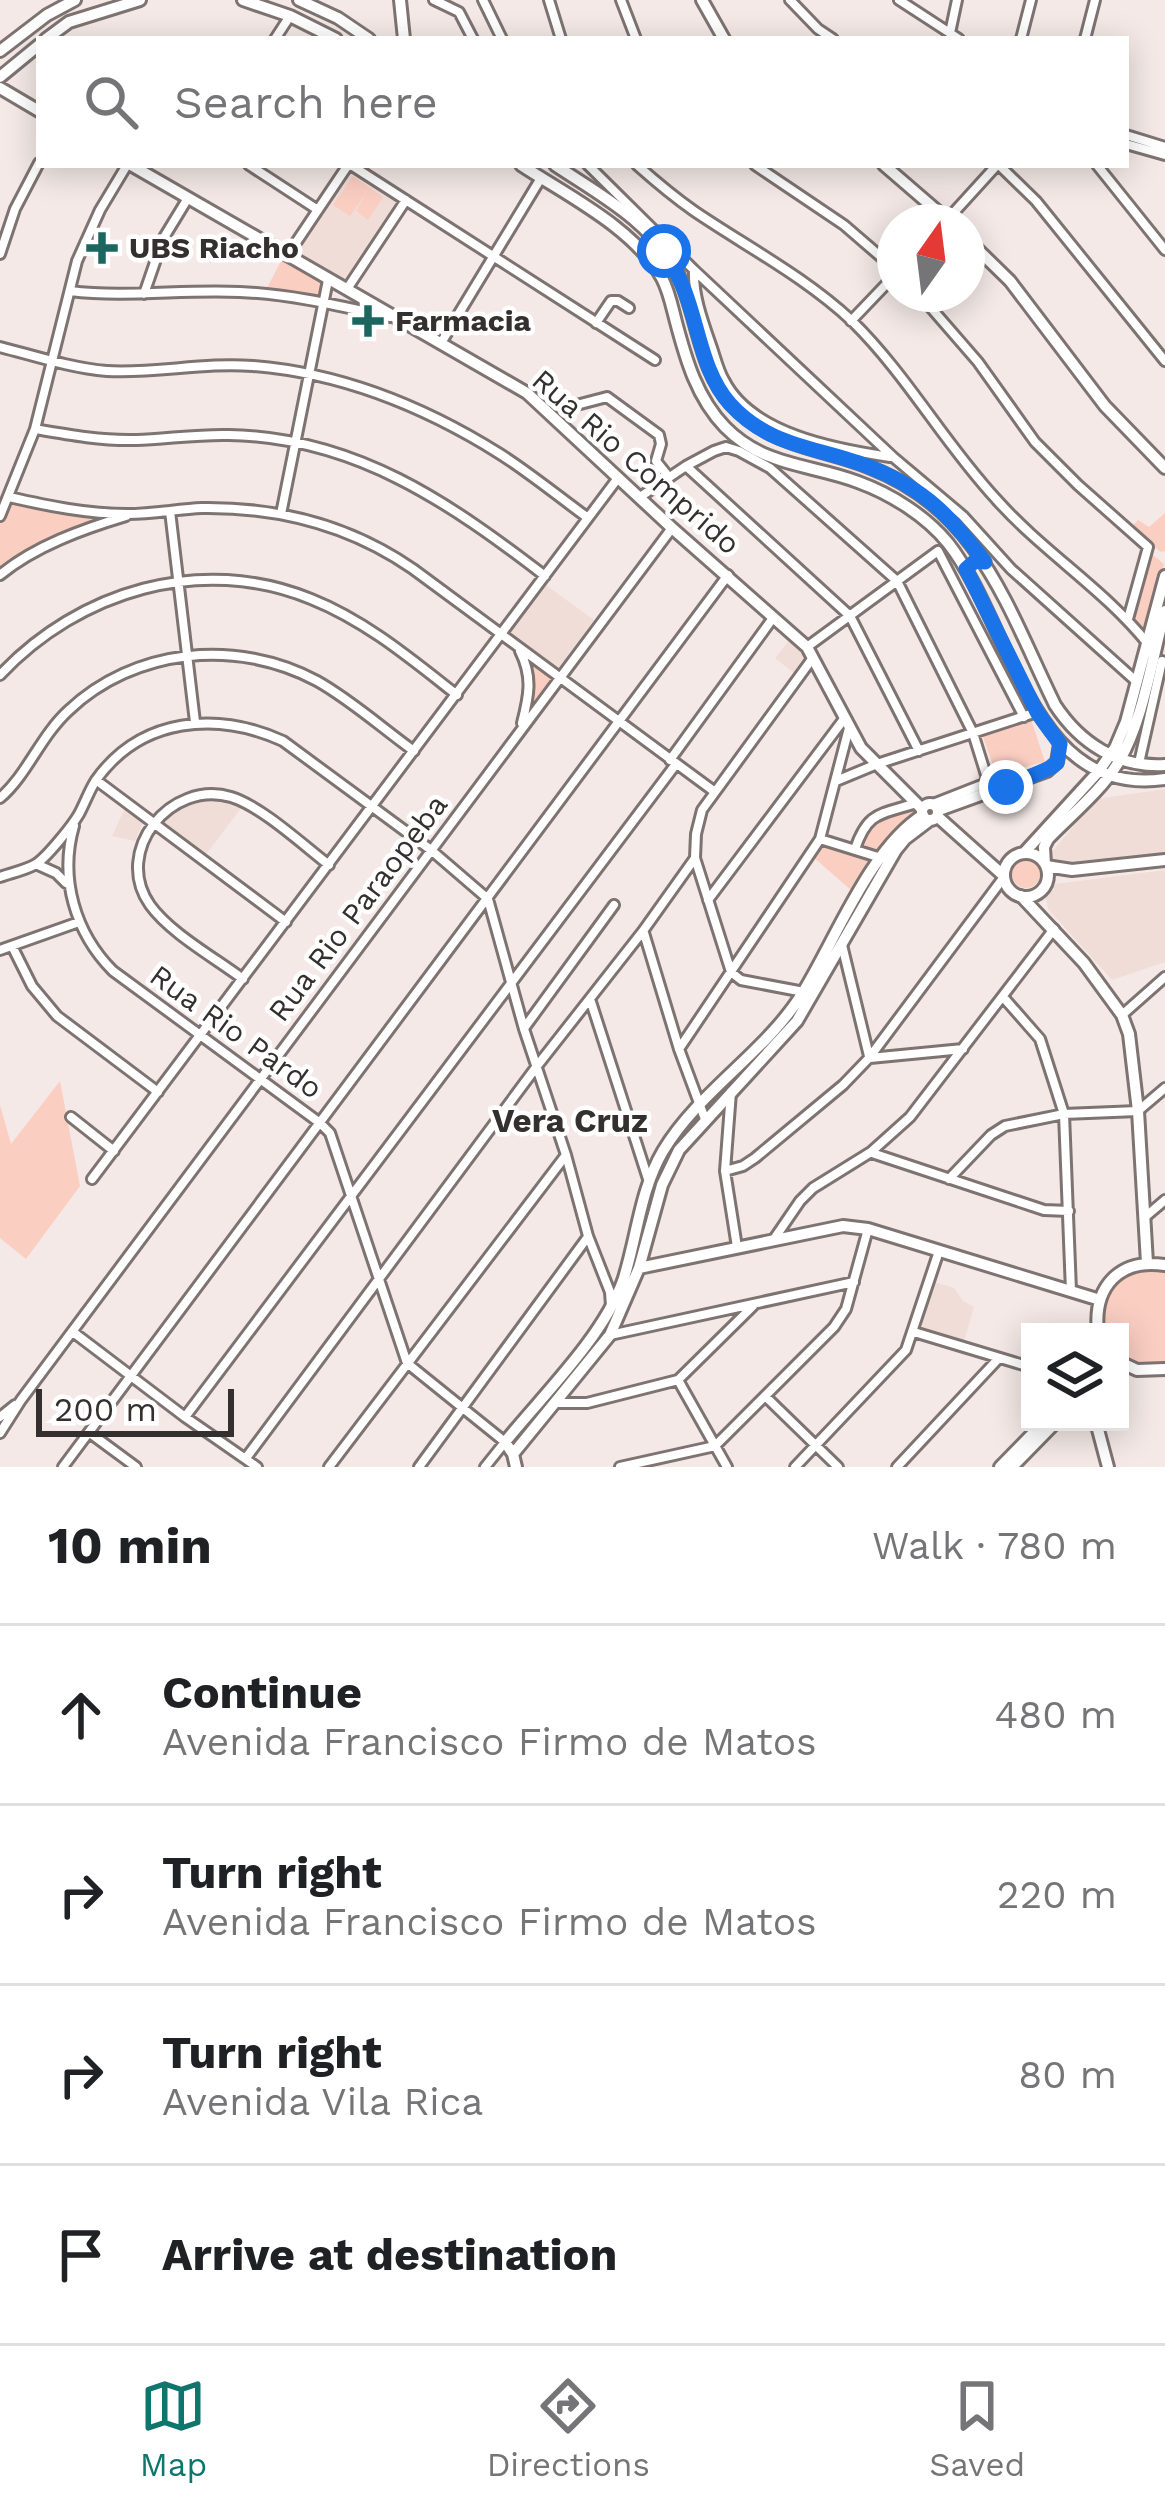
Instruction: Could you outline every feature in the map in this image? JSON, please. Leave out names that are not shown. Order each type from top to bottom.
[{"type":"street","points":[[0,51],[47,15],[74,0],[82,3],[85,9],[50,36]]},
{"type":"street","points":[[69,22],[140,0]]},
{"type":"street","points":[[243,0],[330,36]]},
{"type":"street","points":[[299,0],[365,36]]},
{"type":"street","points":[[400,0],[402,36]]},
{"type":"street","points":[[434,0],[459,12],[471,36]]},
{"type":"street","points":[[483,0],[501,36]]},
{"type":"street","points":[[549,0],[560,36]]},
{"type":"street","points":[[621,0],[635,36]]},
{"type":"street","points":[[702,0],[717,36]]},
{"type":"street","points":[[790,0],[828,36]]},
{"type":"street","points":[[899,0],[954,36],[957,0]]},
{"type":"street","points":[[1022,36],[1031,0]]},
{"type":"street","points":[[1086,36],[1095,0]]},
{"type":"street","points":[[277,36],[290,16]]},
{"type":"street","points":[[0,77],[36,47]]},
{"type":"street","points":[[14,65],[14,96]]},
{"type":"street","points":[[0,88],[36,109]]},
{"type":"street","points":[[1129,135],[1165,151]]},
{"type":"street","points":[[1129,145],[1165,151]]},
{"type":"street","points":[[0,254],[15,209],[36,168]]},
{"type":"street","points":[[0,516],[35,429],[86,238],[127,168]]},
{"type":"street","name":"Rua Rio Comprido","points":[[134,168],[527,393],[774,616],[810,653],[861,748],[1004,876]]},
{"type":"street","points":[[254,168],[318,210]]},
{"type":"street","points":[[287,256],[347,168]]},
{"type":"street","points":[[354,168],[655,361]]},
{"type":"street","points":[[526,168],[621,231],[650,262],[663,280],[689,371],[724,427],[778,462],[858,482],[905,505],[945,539],[966,569],[1031,714]]},
{"type":"street","points":[[441,343],[549,168],[600,186],[962,516],[990,557],[1067,722],[1095,747],[1116,757],[1165,765]]},
{"type":"street","points":[[559,168],[578,181]]},
{"type":"street","points":[[590,168],[600,186],[664,251],[686,295],[709,370],[726,400],[745,418],[773,436],[868,466],[912,487],[1137,682]]},
{"type":"street","points":[[641,168],[692,209],[784,267],[851,321],[1016,522],[1128,620],[1148,644]]},
{"type":"street","points":[[759,168],[844,225],[877,255]]},
{"type":"street","points":[[887,168],[929,204]]},
{"type":"street","points":[[964,204],[995,168]]},
{"type":"street","points":[[1001,168],[1036,201],[1165,361]]},
{"type":"street","points":[[1099,168],[1165,250]]},
{"type":"street","points":[[144,294],[163,239],[188,198]]},
{"type":"street","points":[[346,291],[406,200]]},
{"type":"street","points":[[985,257],[1010,281],[1105,406],[1165,464]]},
{"type":"street","points":[[694,270],[699,304],[724,381],[751,412],[781,430],[892,457]]},
{"type":"street","points":[[281,514],[328,280]]},
{"type":"street","points":[[70,290],[110,295],[282,295],[397,318]]},
{"type":"street","points":[[851,321],[877,292]]},
{"type":"street","points":[[596,322],[611,301],[629,308]]},
{"type":"street","points":[[936,312],[979,362],[1035,442],[1148,547],[1128,620]]},
{"type":"street","points":[[0,347],[111,371],[212,364],[310,373],[351,384],[452,426],[503,455],[588,518]]},
{"type":"street","points":[[565,408],[604,397],[614,400],[659,435],[662,444],[656,461],[668,476]]},
{"type":"street","points":[[35,429],[102,439],[233,435],[296,444],[367,462],[479,525],[545,576]]},
{"type":"street","points":[[485,1467],[611,1308],[649,1182],[670,1141],[793,1009],[901,830],[927,809],[987,782],[973,733],[897,581],[770,468],[726,447],[668,476],[640,497]]},
{"type":"street","points":[[686,466],[850,616],[920,751]]},
{"type":"street","points":[[92,1179],[619,477]]},
{"type":"street","points":[[9,497],[97,513],[242,508],[328,526],[373,544],[716,792]]},
{"type":"street","points":[[170,511],[195,722]]},
{"type":"street","points":[[97,513],[99,524]]},
{"type":"street","points":[[0,575],[27,557],[99,524],[134,514]]},
{"type":"street","name":"Rua Rio Paraopeba","points":[[0,1433],[672,528]]},
{"type":"street","points":[[804,992],[741,980],[731,972],[695,858],[702,810],[800,677],[810,653],[850,616],[938,551],[1031,714],[1060,744],[1104,774],[1137,782]]},
{"type":"street","points":[[966,569],[990,557]]},
{"type":"street","points":[[996,572],[1011,569]]},
{"type":"street","points":[[63,1467],[728,575]]},
{"type":"street","points":[[1116,757],[1165,576]]},
{"type":"street","points":[[0,675],[34,642],[88,608],[154,585],[242,582],[310,598],[379,635],[457,695]]},
{"type":"street","points":[[1138,764],[1162,683],[1165,610]]},
{"type":"street","points":[[185,1417],[513,984],[774,616]]},
{"type":"street","points":[[516,645],[530,679],[519,731]]},
{"type":"street","points":[[0,797],[54,724],[97,688],[140,667],[188,656],[245,657],[295,671],[331,690],[414,751]]},
{"type":"street","points":[[1052,927],[1041,889],[1048,876],[1044,847],[1095,791],[1128,742],[1160,660]]},
{"type":"street","points":[[800,677],[819,672]]},
{"type":"street","points":[[834,782],[1031,714]]},
{"type":"street","points":[[0,877],[36,864],[77,819],[96,780],[113,761],[151,735],[195,722],[228,723],[283,741],[488,898],[611,1308]]},
{"type":"street","points":[[679,1049],[820,838],[846,723]]},
{"type":"street","points":[[708,899],[846,723]]},
{"type":"street","points":[[1128,742],[1138,764]]},
{"type":"street","points":[[855,849],[868,821],[927,809],[1046,771],[1057,763],[1060,744]]},
{"type":"street","points":[[725,1172],[755,1158],[869,1058],[1004,876],[1008,862],[1104,774]]},
{"type":"street","points":[[1095,791],[1165,778]]},
{"type":"street","points":[[96,780],[286,922]]},
{"type":"street","points":[[243,979],[175,929],[147,901],[140,851],[153,823],[178,801],[194,795],[231,797],[248,804],[329,865]]},
{"type":"street","name":"Rua Rio Pardo","points":[[77,819],[68,884],[91,945],[113,971],[320,1123],[335,1143],[407,1363]]},
{"type":"street","points":[[820,838],[884,860]]},
{"type":"street","points":[[980,855],[998,859],[1035,855],[1045,865],[1072,869],[1165,860]]},
{"type":"street","points":[[246,1458],[695,858]]},
{"type":"street","points":[[502,1467],[514,1460],[610,1334],[639,1268],[670,1164],[705,1119],[797,1021],[884,860]]},
{"type":"street","points":[[36,864],[68,884]]},
{"type":"street","points":[[1021,896],[1072,869]]},
{"type":"street","points":[[1004,876],[1010,890],[1084,963],[1122,1015],[1133,1052],[1147,1263]]},
{"type":"street","points":[[524,1029],[614,905]]},
{"type":"street","points":[[0,950],[79,922]]},
{"type":"street","points":[[773,1240],[813,1188],[871,1152],[910,1117],[1004,998],[1052,927]]},
{"type":"street","points":[[643,931],[705,1119]]},
{"type":"street","points":[[842,945],[869,1058]]},
{"type":"street","points":[[12,946],[32,986],[57,1016],[158,1092]]},
{"type":"street","points":[[1122,1015],[1165,977]]},
{"type":"street","points":[[1004,998],[1040,1039],[1064,1114],[1071,1292]]},
{"type":"street","points":[[591,1001],[649,1182]]},
{"type":"street","points":[[869,1058],[964,1049]]},
{"type":"street","points":[[949,1179],[1005,1126],[1064,1114],[1138,1111],[1165,1088]]},
{"type":"street","points":[[731,1090],[725,1172],[737,1247]]},
{"type":"street","points":[[71,1117],[114,1150]]},
{"type":"street","points":[[871,1152],[1044,1210],[1069,1211]]},
{"type":"street","points":[[329,1467],[566,1155]]},
{"type":"street","points":[[1145,1217],[1165,1200]]},
{"type":"street","points":[[639,1268],[843,1226],[868,1229],[1100,1300]]},
{"type":"street","points":[[620,1467],[715,1446],[834,1328],[846,1309],[868,1229]]},
{"type":"street","points":[[419,1467],[588,1236]]},
{"type":"street","points":[[795,1467],[906,1350],[940,1251]]},
{"type":"street","points":[[1097,1323],[1100,1300],[1118,1274],[1134,1265],[1165,1265]]},
{"type":"street","points":[[607,1285],[622,1281]]},
{"type":"street","points":[[610,1334],[855,1282]]},
{"type":"street","points":[[554,1403],[587,1403],[677,1380],[754,1304]]},
{"type":"street","points":[[73,1332],[257,1467]]},
{"type":"street","points":[[914,1332],[1021,1364]]},
{"type":"street","points":[[897,1467],[999,1358]]},
{"type":"street","points":[[407,1363],[505,1442],[514,1460]]},
{"type":"street","points":[[1129,1366],[1156,1372],[1165,1369]]},
{"type":"street","points":[[677,1380],[728,1467]]},
{"type":"street","points":[[765,1396],[838,1467]]},
{"type":"street","points":[[0,1417],[21,1400]]},
{"type":"street","points":[[1012,1467],[1048,1431]]},
{"type":"street","points":[[1098,1431],[1108,1467]]},
{"type":"street","points":[[90,1433],[136,1467]]},
{"type":"street","points":[[1000,1467],[1025,1455]]},
{"type":"shaded area","points":[[347,172],[397,203],[345,286],[295,254]]},
{"type":"shaded area","points":[[353,176],[383,197],[368,220],[356,211],[367,192],[350,216],[333,205]]},
{"type":"shaded area","points":[[282,259],[325,282],[321,300],[266,290]]},
{"type":"shaded area","points":[[11,502],[95,516],[94,523],[0,569],[0,522]]},
{"type":"shaded area","points":[[1165,513],[1165,551],[1161,552],[1130,529],[1138,520],[1149,527]]},
{"type":"shaded area","points":[[1149,552],[1164,564],[1147,636],[1133,621]]},
{"type":"shaded area","points":[[543,583],[594,620],[557,670],[507,634]]},
{"type":"shaded area","points":[[792,637],[809,654],[795,674],[775,658]]},
{"type":"shaded area","points":[[524,654],[557,679],[524,722],[530,700]]},
{"type":"shaded area","points":[[1031,719],[1045,762],[996,774],[982,734]]},
{"type":"shaded area","points":[[1165,789],[1165,855],[1080,865],[1050,861],[1051,853],[1096,799]]},
{"type":"shaded area","points":[[213,796],[242,807],[204,857],[160,821],[179,804]]},
{"type":"shaded area","points":[[910,807],[918,815],[879,853],[858,847],[867,821]]},
{"type":"shaded area","points":[[125,808],[143,822],[135,841],[112,836]]},
{"type":"shaded area","points":[[821,841],[874,857],[853,892],[812,856]]},
{"type":"shaded area","points":[[1026,860],[1036,864],[1040,874],[1036,884],[1026,888],[1016,884],[1012,874],[1016,864]]},
{"type":"shaded area","points":[[1165,870],[1165,962],[1112,980],[1048,909],[1046,898],[1055,884]]},
{"type":"shaded area","points":[[60,1081],[80,1186],[26,1259],[0,1238],[0,1105],[11,1144]]},
{"type":"shaded area","points":[[1142,1267],[1165,1269],[1165,1367],[1142,1369],[1129,1362],[1129,1323],[1102,1323],[1108,1290]]},
{"type":"shaded area","points":[[931,1281],[954,1288],[974,1307],[964,1341],[922,1327]]},
{"type":"place","name":"UBS Riacho","points":[[102,248]]},
{"type":"place","name":"Farmacia","points":[[368,321]]},
{"type":"district","name":"Vera Cruz","points":[[570,1120]]},
{"type":"route","points":[[664,251],[686,295],[709,370],[726,400],[773,436],[868,466],[912,487],[952,519],[985,562],[975,561],[966,569],[1037,712],[1060,744],[1052,767],[1006,787]]}]
